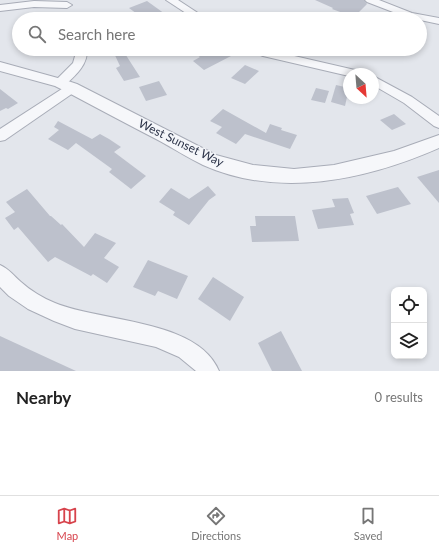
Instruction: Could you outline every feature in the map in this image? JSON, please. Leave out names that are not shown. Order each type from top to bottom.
[{"type":"street","points":[[171,0],[191,12]]},
{"type":"street","points":[[370,0],[401,12]]},
{"type":"street","points":[[0,8],[34,4],[71,3]]},
{"type":"street","points":[[64,12],[71,3]]},
{"type":"street","points":[[427,19],[439,21]]},
{"type":"street","points":[[0,136],[66,86],[82,56]]},
{"type":"street","points":[[276,56],[343,71]]},
{"type":"street","name":"West Sunset Way","points":[[0,66],[66,86],[210,160],[225,166],[250,172],[276,176],[324,175],[350,169],[439,141]]},
{"type":"street","points":[[379,83],[408,100],[439,123]]},
{"type":"street","points":[[0,274],[8,284],[25,297],[47,309],[75,319],[143,333],[169,342],[192,354],[209,371]]},
{"type":"building","points":[[315,0],[364,0],[367,4],[359,12],[340,12],[332,9],[333,8]]},
{"type":"building","points":[[147,1],[162,12],[134,12],[129,8]]},
{"type":"building","points":[[115,56],[126,56],[140,77],[124,81],[116,68],[120,66]]},
{"type":"building","points":[[199,56],[231,56],[204,70],[193,61],[200,57]]},
{"type":"building","points":[[245,65],[259,71],[245,84],[231,78]]},
{"type":"building","points":[[159,81],[167,95],[146,101],[139,87]]},
{"type":"building","points":[[336,85],[343,87],[343,104],[345,104],[345,106],[331,102]]},
{"type":"building","points":[[316,88],[329,91],[325,103],[311,100]]},
{"type":"building","points":[[0,89],[18,103],[8,109],[6,108],[0,111]]},
{"type":"building","points":[[223,109],[266,133],[270,124],[282,128],[281,130],[297,135],[290,149],[245,134],[236,144],[216,133],[222,127],[210,121]]},
{"type":"building","points":[[394,114],[406,124],[392,130],[380,120]]},
{"type":"building","points":[[58,121],[92,139],[100,134],[109,139],[121,147],[114,152],[146,176],[131,189],[109,172],[112,169],[76,143],[68,150],[48,139],[59,130],[54,127]]},
{"type":"building","points":[[439,170],[439,203],[417,177]]},
{"type":"building","points":[[208,186],[216,195],[209,200],[189,225],[173,215],[175,212],[159,202],[171,188],[189,199]]},
{"type":"building","points":[[398,187],[411,204],[377,214],[366,196]]},
{"type":"building","points":[[27,189],[50,216],[61,225],[62,224],[84,247],[95,233],[116,243],[104,258],[119,267],[107,283],[93,274],[91,276],[55,257],[48,262],[18,227],[14,230],[5,218],[15,212],[6,202]]},
{"type":"building","points":[[348,198],[354,213],[350,214],[354,225],[318,229],[312,210],[335,207],[332,199]]},
{"type":"building","points":[[255,216],[295,216],[299,241],[252,242],[250,226],[256,226]]},
{"type":"building","points":[[148,260],[188,276],[177,299],[158,291],[155,296],[133,287]]},
{"type":"building","points":[[213,277],[244,297],[230,321],[198,299]]},
{"type":"building","points":[[281,331],[302,371],[272,371],[258,343]]},
{"type":"building","points":[[0,336],[76,371],[0,371]]}]
